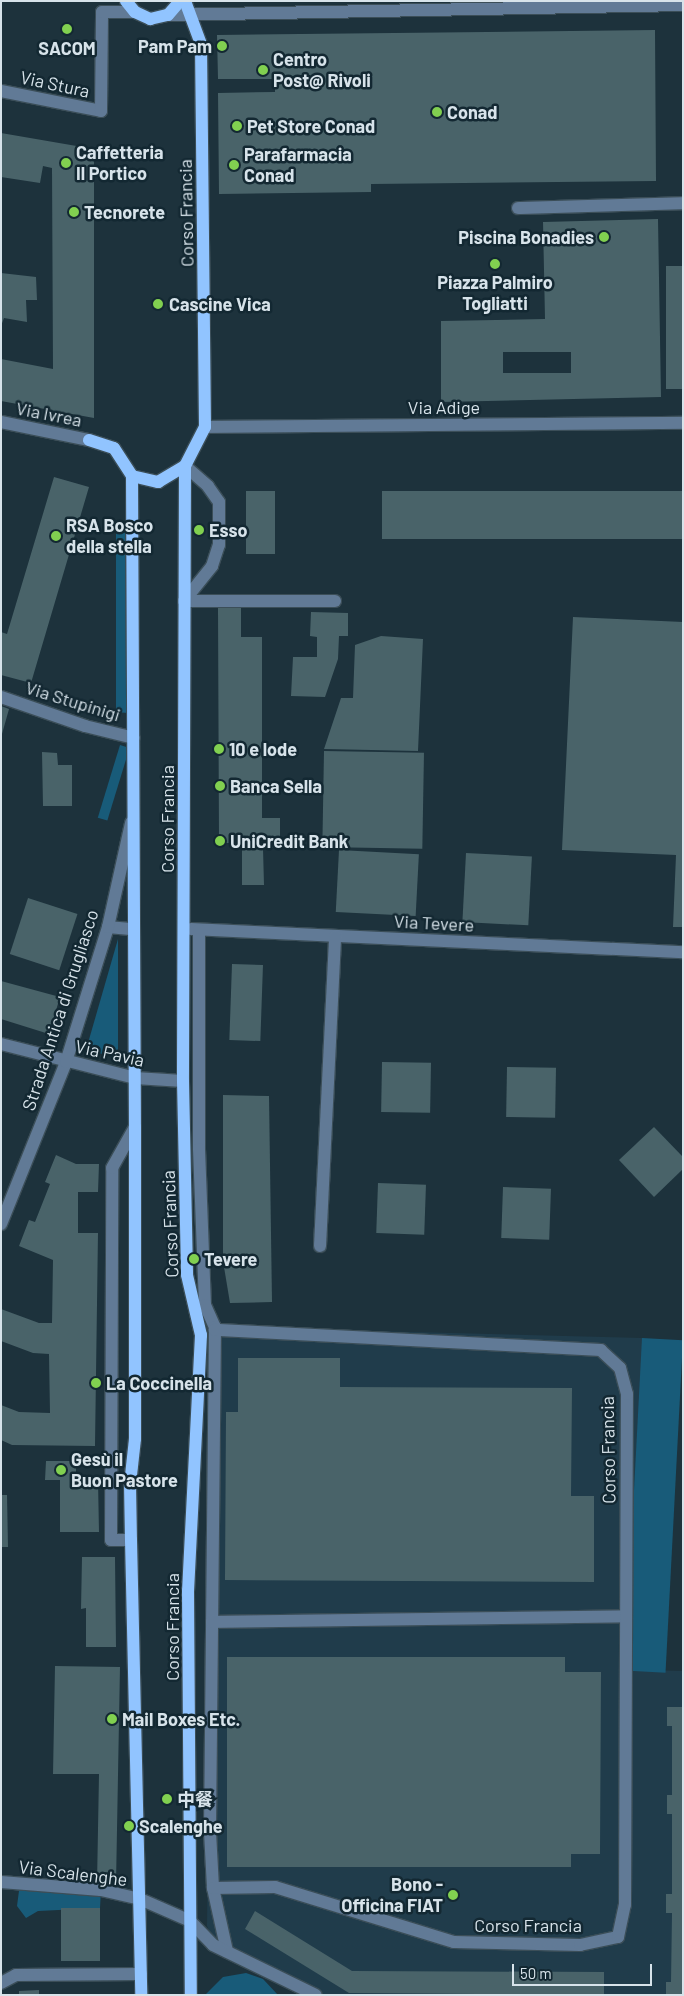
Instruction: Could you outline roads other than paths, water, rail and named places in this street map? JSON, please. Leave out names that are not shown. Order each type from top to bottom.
[{"type":"main road","points":[[126,1],[134,12],[150,19],[168,15],[180,1]]},
{"type":"main road","name":"Corso Francia","points":[[186,8],[202,44],[206,427]]},
{"type":"main road","points":[[89,440],[114,448],[132,476],[158,482],[185,466],[206,427]]},
{"type":"main road","name":"Corso Francia","points":[[185,466],[183,1081],[187,1275],[201,1335],[188,1591],[191,1995]]},
{"type":"main road","name":"Corso Francia","points":[[132,476],[136,800],[133,929],[135,1439],[130,1484],[141,1995]]},
{"type":"street","points":[[168,15],[186,8],[683,5]]},
{"type":"street","name":"Via Stura","points":[[1,91],[101,111],[102,12],[134,12]]},
{"type":"street","points":[[518,208],[683,203]]},
{"type":"street","name":"Via Ivrea","points":[[1,422],[89,440]]},
{"type":"street","name":"Via Adige","points":[[206,427],[683,423]]},
{"type":"street","points":[[184,601],[212,566],[219,544],[219,502],[208,486],[185,466]]},
{"type":"street","points":[[184,601],[335,601]]},
{"type":"street","name":"Via Stupinigi","points":[[1,697],[85,726],[134,738]]},
{"type":"street","name":"Strada Antica di Grugliasco","points":[[1,1224],[66,1062],[108,927],[136,800]]},
{"type":"street","points":[[108,927],[133,929]]},
{"type":"street","name":"Via Tevere","points":[[184,929],[683,952]]},
{"type":"street","name":"Corso Francia","points":[[199,930],[200,1148],[205,1305],[215,1330],[210,1832],[212,1888],[227,1951]]},
{"type":"street","points":[[320,1246],[336,936]]},
{"type":"street","name":"Via Pavia","points":[[1,1044],[135,1078],[183,1081]]},
{"type":"street","name":"Corso Francia","points":[[131,1540],[111,1540],[112,1168],[135,1127]]},
{"type":"street","name":"Corso Francia","points":[[212,1888],[275,1887],[454,1942],[580,1945],[618,1937],[625,1905],[627,1394],[620,1368],[601,1350],[215,1330]]},
{"type":"street","points":[[212,1622],[626,1616]]},
{"type":"street","name":"Via Scalenghe","points":[[1,1882],[101,1890],[140,1899],[190,1921]]},
{"type":"street","points":[[190,1921],[213,1944],[309,1993]]},
{"type":"street","points":[[1,1983],[16,1975],[141,1974]]},
{"type":"place","name":"SACOM","points":[[67,29]]},
{"type":"place","name":"Pam Pam","points":[[222,46]]},
{"type":"place","name":"Centro Post@ Rivoli","points":[[263,70]]},
{"type":"place","name":"Conad","points":[[437,112]]},
{"type":"place","name":"Pet Store Conad","points":[[237,126]]},
{"type":"place","name":"Caffetteria Il Portico","points":[[66,163]]},
{"type":"place","name":"Parafarmacia Conad","points":[[234,165]]},
{"type":"place","name":"Tecnorete","points":[[74,212]]},
{"type":"place","name":"Piscina Bonadies","points":[[604,237]]},
{"type":"place","name":"Piazza Palmiro Togliatti","points":[[495,264]]},
{"type":"place","name":"Cascine Vica","points":[[158,304]]},
{"type":"place","name":"Esso","points":[[199,530]]},
{"type":"place","name":"RSA Bosco della stella","points":[[56,536]]},
{"type":"place","name":"10 e lode","points":[[219,749]]},
{"type":"place","name":"Banca Sella","points":[[220,786]]},
{"type":"place","name":"UniCredit Bank","points":[[220,841]]},
{"type":"place","name":"Tevere","points":[[194,1259]]},
{"type":"place","name":"La Coccinella","points":[[96,1383]]},
{"type":"place","name":"Gesù il Buon Pastore","points":[[61,1470]]},
{"type":"place","name":"Mail Boxes Etc.","points":[[112,1719]]},
{"type":"place","name":"中餐","points":[[167,1799]]},
{"type":"place","name":"Scalenghe","points":[[129,1826]]},
{"type":"place","name":"Bono - Officina FIAT","points":[[453,1895]]}]
